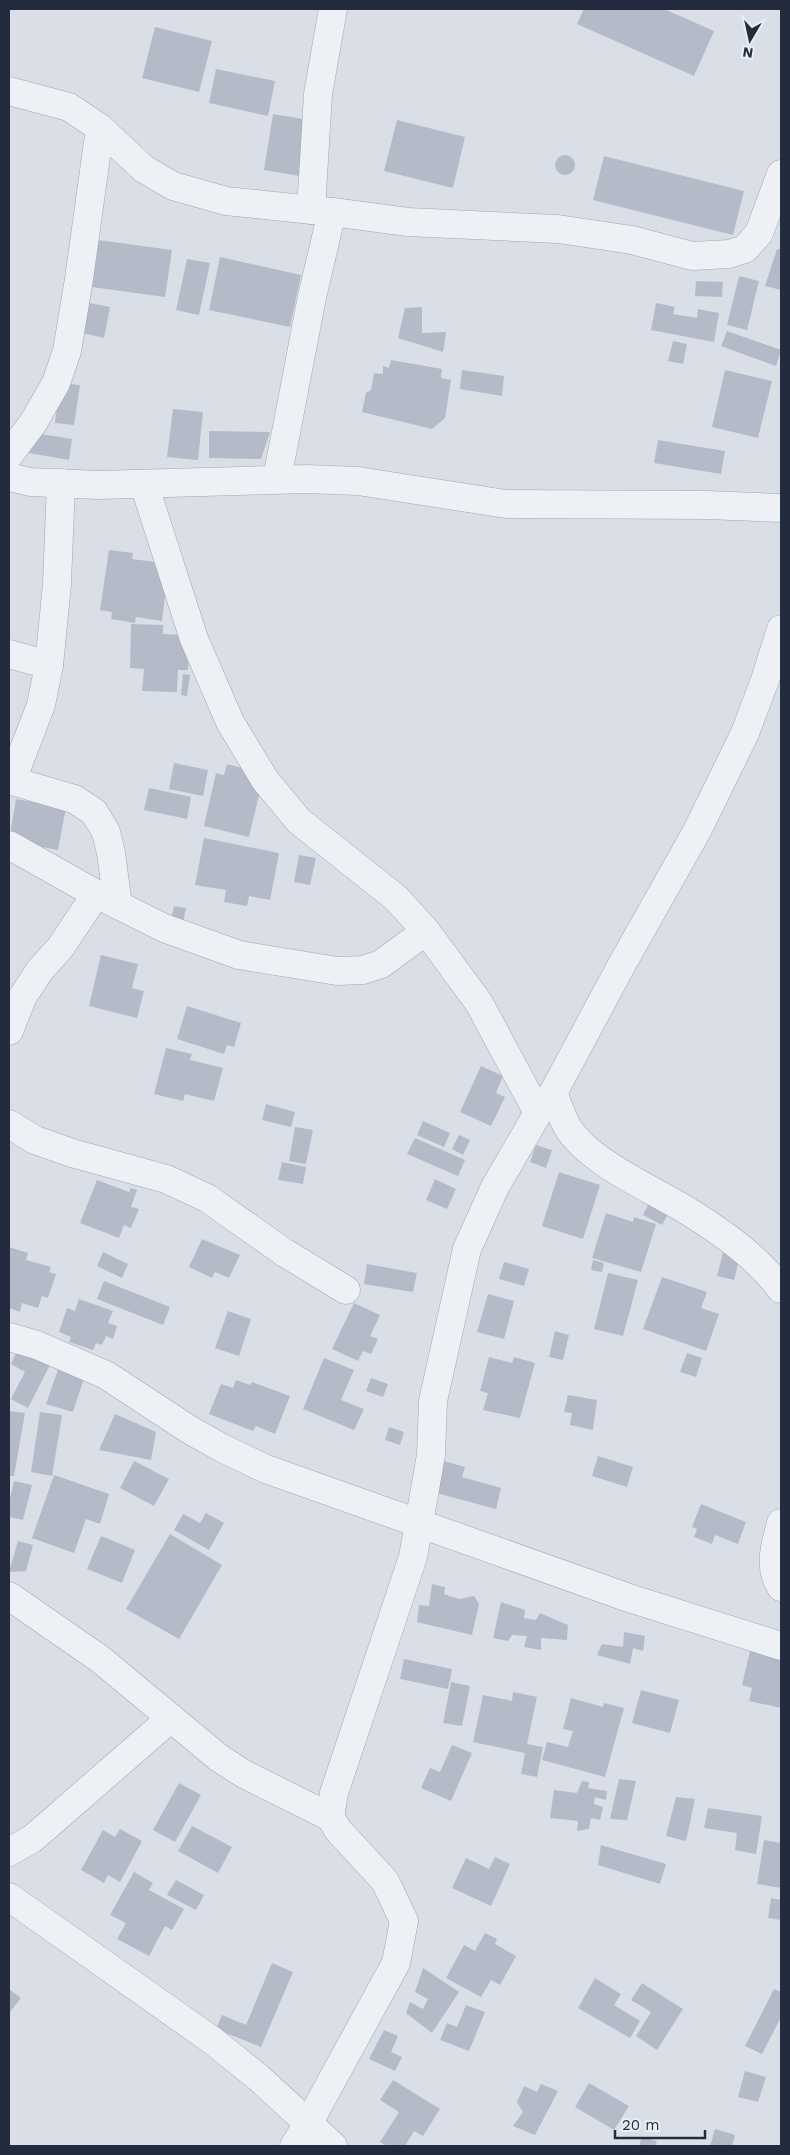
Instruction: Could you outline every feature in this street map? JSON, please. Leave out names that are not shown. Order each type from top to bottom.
[{"type":"street","points":[[277,479],[312,297],[322,211],[318,94],[333,9]]},
{"type":"street","points":[[9,92],[69,107],[100,128],[144,169],[173,186],[226,201],[408,222],[558,229],[632,240],[692,256],[729,254],[745,249],[759,233],[781,174]]},
{"type":"street","points":[[9,455],[33,423],[51,391],[67,351],[100,128]]},
{"type":"street","points":[[9,477],[30,482],[98,485],[277,479],[358,481],[506,504],[707,505],[781,508]]},
{"type":"street","points":[[9,1032],[23,996],[40,970],[107,899],[111,853],[106,832],[94,812],[74,799],[10,780],[41,705],[49,665],[57,584],[61,483]]},
{"type":"street","points":[[144,484],[194,639],[230,722],[265,780],[299,821],[396,898],[426,931],[479,1003],[546,1103],[584,1146],[627,1177],[691,1213],[741,1247],[767,1270],[781,1289]]},
{"type":"street","points":[[330,1817],[334,1794],[413,1557],[431,1455],[433,1401],[467,1249],[495,1187],[546,1103],[702,822],[745,733],[766,680],[781,630]]},
{"type":"street","points":[[9,654],[49,665]]},
{"type":"street","points":[[9,846],[164,928],[238,956],[337,971],[363,970],[381,964],[426,931]]},
{"type":"street","points":[[9,1124],[35,1140],[72,1153],[166,1179],[207,1198],[286,1253],[346,1290]]},
{"type":"street","points":[[9,1337],[37,1345],[106,1375],[190,1430],[266,1469],[420,1522],[629,1598],[781,1646]]},
{"type":"street","points":[[781,1523],[773,1561],[774,1571],[781,1587]]},
{"type":"street","points":[[9,1596],[100,1659],[219,1758],[244,1774],[330,1817],[338,1830],[385,1881],[404,1921],[396,1963],[301,2135]]},
{"type":"street","points":[[9,1852],[32,1839],[171,1718]]},
{"type":"street","points":[[9,1897],[213,2041],[260,2078],[301,2135],[333,2146]]},
{"type":"building","points":[[584,9],[664,9],[714,31],[694,76],[577,24]]},
{"type":"building","points":[[155,27],[212,41],[199,92],[142,78]]},
{"type":"building","points":[[216,69],[275,81],[268,116],[209,103]]},
{"type":"building","points":[[273,114],[309,120],[300,176],[264,170]]},
{"type":"building","points":[[397,120],[465,137],[453,188],[384,171]]},
{"type":"building","points":[[561,155],[569,155],[575,161],[575,169],[569,175],[561,175],[555,169],[555,161]]},
{"type":"building","points":[[604,156],[744,191],[733,235],[593,200]]},
{"type":"building","points":[[98,240],[172,250],[165,297],[92,287]]},
{"type":"building","points":[[777,249],[781,249],[781,290],[765,286]]},
{"type":"building","points":[[220,257],[301,275],[290,327],[209,310]]},
{"type":"building","points":[[187,259],[210,263],[199,315],[176,310]]},
{"type":"building","points":[[739,276],[759,281],[747,330],[727,325]]},
{"type":"building","points":[[696,281],[723,282],[722,297],[695,296]]},
{"type":"building","points":[[89,303],[110,307],[104,338],[83,333]]},
{"type":"building","points":[[656,303],[675,307],[673,314],[697,318],[698,309],[719,313],[714,342],[651,330]]},
{"type":"building","points":[[422,307],[422,333],[446,332],[443,352],[398,338],[405,308]]},
{"type":"building","points":[[727,331],[781,350],[776,366],[721,346]]},
{"type":"building","points":[[673,341],[687,344],[683,364],[668,361]]},
{"type":"building","points":[[391,360],[442,369],[441,378],[451,380],[445,418],[432,429],[362,412],[366,393],[371,390],[374,373],[383,374],[383,366],[389,368]]},
{"type":"building","points":[[462,370],[504,376],[502,396],[460,389]]},
{"type":"building","points":[[725,370],[772,381],[758,438],[712,427]]},
{"type":"building","points":[[60,383],[80,385],[74,425],[55,423]]},
{"type":"building","points":[[173,409],[203,412],[198,460],[167,457]]},
{"type":"building","points":[[209,431],[270,432],[261,459],[209,458]]},
{"type":"building","points":[[35,433],[72,439],[69,460],[23,452]]},
{"type":"building","points":[[658,440],[725,451],[721,474],[654,463]]},
{"type":"building","points":[[109,550],[133,553],[132,559],[163,563],[160,579],[167,580],[162,621],[136,617],[135,623],[111,619],[112,612],[100,610]]},
{"type":"building","points":[[131,624],[163,625],[163,634],[182,635],[189,645],[188,670],[178,670],[177,692],[142,691],[144,669],[130,668]]},
{"type":"building","points":[[183,674],[190,675],[187,696],[181,695]]},
{"type":"building","points":[[174,763],[208,770],[203,796],[169,789]]},
{"type":"building","points":[[227,764],[255,771],[252,784],[261,787],[249,837],[204,826],[216,773],[224,775]]},
{"type":"building","points":[[149,788],[191,797],[187,819],[144,810]]},
{"type":"building","points":[[16,799],[66,808],[58,850],[9,841]]},
{"type":"building","points":[[204,838],[279,853],[270,900],[249,896],[247,906],[224,902],[226,890],[195,885]]},
{"type":"building","points":[[299,855],[316,858],[310,885],[294,882]]},
{"type":"building","points":[[174,906],[186,908],[183,923],[171,920]]},
{"type":"building","points":[[101,955],[138,964],[132,988],[144,991],[137,1018],[89,1006]]},
{"type":"building","points":[[187,1006],[241,1023],[234,1047],[227,1045],[224,1054],[177,1039]]},
{"type":"building","points":[[166,1048],[192,1054],[190,1060],[223,1068],[214,1101],[185,1094],[183,1101],[154,1094]]},
{"type":"building","points":[[481,1066],[503,1076],[496,1093],[505,1097],[491,1126],[460,1112]]},
{"type":"building","points":[[266,1104],[295,1112],[291,1127],[262,1120]]},
{"type":"building","points":[[423,1121],[450,1133],[444,1147],[417,1135]]},
{"type":"building","points":[[295,1127],[313,1130],[306,1164],[289,1161]]},
{"type":"building","points":[[459,1135],[470,1140],[463,1155],[452,1149]]},
{"type":"building","points":[[415,1138],[465,1160],[458,1176],[407,1154]]},
{"type":"building","points":[[536,1145],[552,1150],[546,1168],[530,1162]]},
{"type":"building","points":[[282,1162],[306,1167],[303,1184],[278,1180]]},
{"type":"building","points":[[559,1172],[600,1185],[583,1239],[542,1226]]},
{"type":"building","points":[[435,1179],[456,1189],[447,1209],[426,1200]]},
{"type":"building","points":[[97,1180],[129,1192],[131,1188],[137,1190],[131,1207],[139,1209],[131,1228],[124,1225],[119,1238],[80,1223]]},
{"type":"building","points":[[652,1197],[672,1207],[662,1225],[643,1215]]},
{"type":"building","points":[[606,1213],[633,1222],[634,1217],[656,1224],[641,1272],[592,1258]]},
{"type":"building","points":[[202,1239],[240,1255],[229,1278],[215,1272],[212,1278],[189,1267]]},
{"type":"building","points":[[9,1247],[28,1253],[26,1260],[51,1267],[49,1272],[56,1274],[48,1298],[42,1296],[38,1308],[22,1303],[20,1312],[9,1308]]},
{"type":"building","points":[[724,1249],[741,1253],[734,1280],[717,1276]]},
{"type":"building","points":[[103,1252],[128,1264],[122,1278],[97,1266]]},
{"type":"building","points":[[593,1260],[604,1263],[602,1272],[591,1270]]},
{"type":"building","points":[[504,1262],[529,1269],[524,1286],[499,1279]]},
{"type":"building","points":[[367,1264],[417,1273],[413,1292],[364,1284]]},
{"type":"building","points":[[608,1273],[638,1280],[623,1336],[594,1329]]},
{"type":"building","points":[[662,1277],[707,1292],[701,1308],[719,1314],[706,1351],[643,1329]]},
{"type":"building","points":[[104,1281],[170,1307],[163,1325],[97,1299]]},
{"type":"building","points":[[488,1294],[514,1301],[504,1339],[477,1332]]},
{"type":"building","points":[[79,1299],[113,1311],[108,1323],[117,1326],[113,1339],[106,1336],[102,1345],[96,1343],[93,1350],[69,1342],[71,1337],[59,1332],[67,1308],[75,1311]]},
{"type":"building","points":[[354,1303],[380,1315],[370,1336],[378,1339],[371,1354],[363,1351],[358,1361],[332,1349]]},
{"type":"building","points":[[228,1311],[251,1319],[239,1356],[215,1348]]},
{"type":"building","points":[[555,1331],[569,1335],[563,1360],[549,1357]]},
{"type":"building","points":[[20,1345],[52,1361],[28,1408],[11,1399],[25,1372],[11,1364]]},
{"type":"building","points":[[687,1353],[702,1358],[696,1377],[680,1372]]},
{"type":"building","points":[[489,1357],[512,1363],[514,1357],[535,1363],[520,1418],[483,1410],[488,1393],[480,1391]]},
{"type":"building","points":[[324,1358],[354,1370],[341,1400],[364,1409],[354,1430],[303,1409]]},
{"type":"building","points":[[60,1364],[86,1372],[73,1412],[46,1404]]},
{"type":"building","points":[[371,1378],[388,1384],[383,1397],[366,1391]]},
{"type":"building","points":[[236,1380],[250,1385],[252,1382],[290,1396],[275,1434],[256,1426],[253,1431],[209,1414],[221,1384],[233,1388]]},
{"type":"building","points":[[568,1395],[597,1400],[593,1430],[570,1425],[572,1413],[564,1412]]},
{"type":"building","points":[[9,1411],[25,1413],[14,1476],[9,1476]]},
{"type":"building","points":[[40,1412],[62,1415],[52,1476],[31,1472]]},
{"type":"building","points":[[115,1414],[156,1432],[151,1460],[99,1450]]},
{"type":"building","points":[[389,1427],[404,1432],[400,1445],[385,1440]]},
{"type":"building","points":[[598,1456],[633,1467],[627,1487],[592,1476]]},
{"type":"building","points":[[134,1461],[169,1479],[154,1506],[120,1488]]},
{"type":"building","points":[[444,1461],[465,1467],[462,1477],[501,1488],[496,1509],[436,1493]]},
{"type":"building","points":[[54,1475],[109,1494],[100,1524],[86,1519],[74,1553],[32,1538]]},
{"type":"building","points":[[14,1481],[32,1485],[23,1520],[9,1517],[9,1503]]},
{"type":"building","points":[[701,1504],[746,1522],[738,1544],[715,1535],[712,1544],[694,1537],[697,1529],[692,1527]]},
{"type":"building","points":[[206,1513],[224,1523],[209,1550],[174,1530],[183,1514],[200,1523]]},
{"type":"building","points":[[170,1534],[222,1565],[179,1639],[126,1609]]},
{"type":"building","points":[[101,1536],[135,1550],[122,1583],[87,1569]]},
{"type":"building","points":[[18,1541],[33,1545],[26,1571],[9,1572]]},
{"type":"building","points":[[432,1584],[445,1587],[444,1594],[459,1599],[474,1596],[479,1604],[472,1635],[417,1622],[419,1605],[429,1606]]},
{"type":"building","points":[[501,1602],[525,1610],[524,1618],[536,1620],[540,1613],[568,1625],[567,1640],[541,1638],[541,1650],[524,1647],[527,1636],[512,1635],[508,1641],[493,1638]]},
{"type":"building","points":[[624,1632],[645,1636],[643,1651],[633,1648],[630,1664],[597,1655],[602,1644],[623,1647]]},
{"type":"building","points":[[750,1651],[781,1658],[781,1708],[749,1701],[752,1688],[742,1685]]},
{"type":"building","points":[[404,1659],[452,1669],[448,1689],[400,1679]]},
{"type":"building","points":[[451,1682],[470,1686],[462,1726],[443,1723]]},
{"type":"building","points":[[641,1690],[679,1700],[670,1733],[632,1723]]},
{"type":"building","points":[[513,1692],[537,1697],[527,1744],[543,1747],[537,1777],[521,1774],[525,1753],[473,1742],[483,1695],[512,1701]]},
{"type":"building","points":[[571,1698],[603,1707],[604,1703],[624,1708],[605,1777],[542,1760],[547,1742],[568,1747],[573,1731],[563,1729]]},
{"type":"building","points":[[452,1745],[472,1753],[451,1801],[421,1788],[430,1768],[440,1772]]},
{"type":"building","points":[[619,1779],[636,1781],[627,1820],[610,1819]]},
{"type":"building","points":[[582,1781],[589,1782],[588,1788],[607,1791],[606,1800],[595,1797],[594,1804],[603,1807],[600,1820],[591,1818],[589,1829],[577,1831],[578,1821],[550,1818],[554,1790],[577,1793]]},
{"type":"building","points":[[179,1783],[201,1795],[175,1842],[153,1830]]},
{"type":"building","points":[[676,1797],[695,1799],[686,1841],[666,1836]]},
{"type":"building","points":[[708,1808],[762,1816],[756,1854],[735,1850],[737,1833],[704,1828]]},
{"type":"building","points":[[192,1826],[232,1847],[218,1873],[178,1851]]},
{"type":"building","points":[[120,1829],[142,1841],[120,1882],[108,1875],[104,1883],[81,1870],[103,1830],[115,1837]]},
{"type":"building","points":[[764,1840],[781,1843],[781,1888],[757,1884]]},
{"type":"building","points":[[601,1845],[666,1864],[660,1884],[598,1865]]},
{"type":"building","points":[[495,1857],[510,1864],[491,1906],[452,1888],[466,1858],[489,1869]]},
{"type":"building","points":[[134,1872],[153,1883],[149,1890],[184,1909],[172,1930],[165,1926],[149,1956],[117,1939],[126,1923],[110,1915]]},
{"type":"building","points":[[176,1880],[204,1895],[196,1910],[167,1895]]},
{"type":"building","points":[[771,1898],[781,1900],[781,1920],[768,1918]]},
{"type":"building","points":[[485,1933],[497,1939],[495,1944],[516,1956],[500,1985],[491,1980],[481,1997],[446,1978],[464,1945],[475,1951]]},
{"type":"building","points":[[272,1963],[293,1972],[261,2047],[216,2029],[222,2015],[246,2025]]},
{"type":"building","points":[[423,1968],[459,1992],[432,2033],[406,2013],[410,2002],[423,2009],[428,1999],[415,1992]]},
{"type":"building","points":[[595,1978],[621,1994],[614,2005],[640,2021],[630,2038],[578,2008]]},
{"type":"building","points":[[642,1983],[683,2009],[657,2050],[636,2036],[651,2012],[631,2000]]},
{"type":"building","points":[[9,1989],[21,1998],[9,2013]]},
{"type":"building","points":[[774,1989],[781,1992],[781,2017],[762,2054],[745,2046]]},
{"type":"building","points":[[466,2005],[485,2012],[469,2051],[440,2040],[447,2023],[457,2027]]},
{"type":"building","points":[[384,2030],[398,2036],[391,2052],[402,2057],[395,2071],[369,2059]]},
{"type":"building","points":[[745,2071],[766,2077],[758,2102],[738,2097]]},
{"type":"building","points":[[393,2080],[440,2109],[423,2136],[414,2131],[405,2146],[387,2146],[380,2142],[399,2112],[380,2100]]},
{"type":"building","points":[[589,2083],[629,2106],[614,2130],[575,2107]]},
{"type":"building","points":[[541,2084],[558,2091],[535,2135],[513,2126],[523,2112],[517,2102],[524,2086],[537,2092]]},
{"type":"building","points":[[715,2129],[735,2135],[732,2146],[710,2146]]},
{"type":"building","points":[[642,2137],[657,2141],[655,2146],[639,2146]]}]
